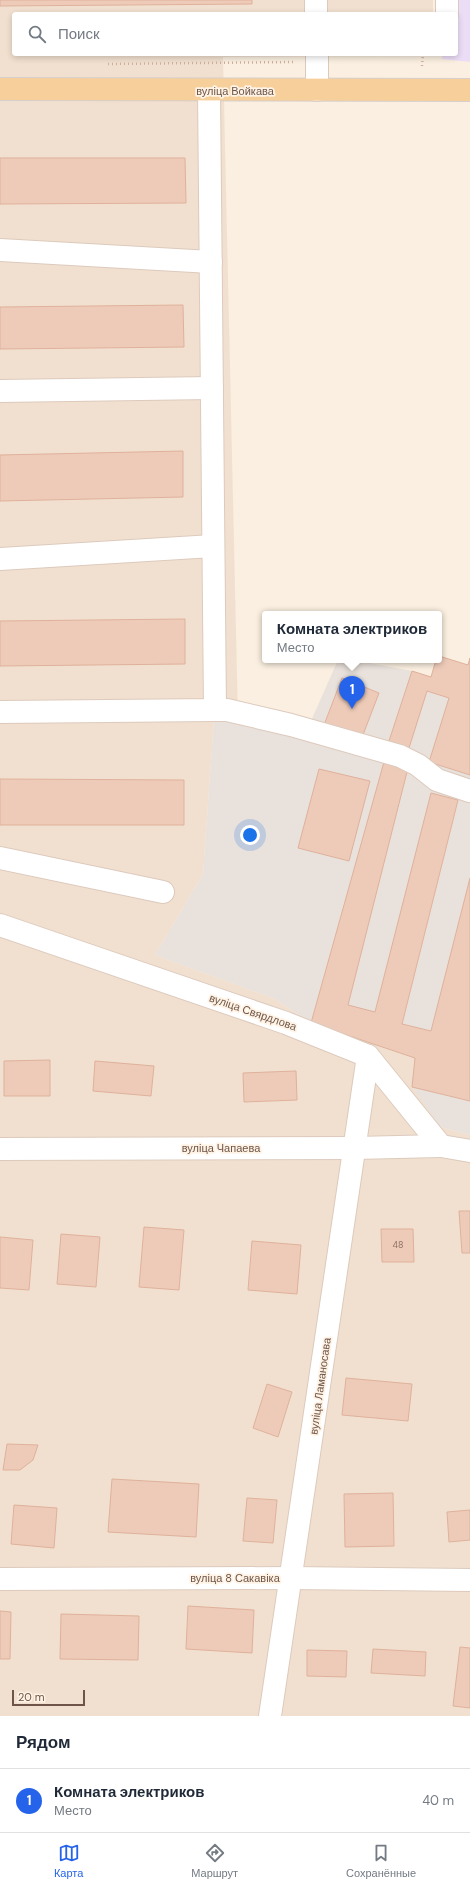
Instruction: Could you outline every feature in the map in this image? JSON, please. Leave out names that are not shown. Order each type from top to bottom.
[{"type":"main road","name":"вуліца Войкава","points":[[0,89],[208,91],[470,90]]},
{"type":"street","points":[[316,0],[316,12]]},
{"type":"street","points":[[447,0],[447,12]]},
{"type":"street","points":[[317,58],[317,90]]},
{"type":"street","points":[[208,91],[215,710]]},
{"type":"street","points":[[0,250],[211,262]]},
{"type":"street","points":[[0,391],[212,388]]},
{"type":"street","points":[[0,559],[213,546]]},
{"type":"street","points":[[0,712],[227,710],[291,725],[400,756],[418,765],[437,780],[470,791]]},
{"type":"street","points":[[0,858],[163,892]]},
{"type":"street","name":"вуліца Свярдлова","points":[[0,925],[286,1023],[368,1056],[441,1146]]},
{"type":"street","name":"вуліца Ламаносава","points":[[270,1716],[368,1056]]},
{"type":"street","points":[[441,1146],[470,1152]]},
{"type":"street","name":"вуліца Чапаева","points":[[0,1148],[355,1148],[441,1146]]},
{"type":"street","name":"вуліца 8 Сакавіка","points":[[0,1579],[291,1578],[470,1580]]},
{"type":"path","points":[[422,69],[423,56]]},
{"type":"path","points":[[103,64],[317,58]]},
{"type":"shaded area","points":[[0,0],[433,0],[433,12],[12,12],[12,56],[432,56],[223,57],[238,720],[214,719],[203,874],[155,955],[275,999],[311,1023],[415,1058],[440,1127],[470,1135],[470,1716],[0,1716]]},
{"type":"shaded area","points":[[442,0],[470,0],[470,62],[442,59],[442,56],[458,56],[458,12],[454,12]]},
{"type":"shaded area","points":[[442,657],[467,665],[470,658],[470,1135],[440,1127],[412,1087],[415,1058],[311,1023],[275,999],[155,955],[203,874],[214,719],[303,739],[337,663],[369,663],[412,671],[431,677],[435,663],[442,663]]},
{"type":"building","points":[[0,0],[252,0],[252,4],[0,6]]},
{"type":"building","points":[[0,158],[185,158],[186,203],[0,204]]},
{"type":"building","points":[[183,305],[184,347],[0,349],[0,307]]},
{"type":"building","points":[[183,451],[183,497],[0,501],[0,455]]},
{"type":"building","points":[[185,619],[185,664],[0,666],[0,621]]},
{"type":"building","points":[[442,657],[468,665],[470,658],[470,775],[429,762],[449,698],[427,691],[409,748],[389,741],[412,671],[431,677],[435,663],[442,663]]},
{"type":"building","points":[[342,678],[379,693],[361,740],[324,725]]},
{"type":"building","points":[[384,762],[408,768],[348,1005],[375,1012],[431,793],[458,800],[402,1024],[431,1031],[470,878],[470,1101],[412,1087],[415,1058],[311,1023]]},
{"type":"building","points":[[319,769],[370,781],[349,861],[298,848]]},
{"type":"building","points":[[0,779],[184,780],[184,825],[0,825]]},
{"type":"building","points":[[50,1060],[50,1096],[4,1096],[4,1061]]},
{"type":"building","points":[[95,1061],[154,1066],[151,1096],[93,1091]]},
{"type":"building","points":[[296,1071],[297,1100],[244,1102],[243,1073]]},
{"type":"building","points":[[459,1211],[470,1211],[470,1253],[462,1253]]},
{"type":"building","points":[[144,1227],[184,1230],[179,1290],[139,1287]]},
{"type":"building","points":[[381,1229],[413,1229],[414,1262],[382,1262]]},
{"type":"building","points":[[61,1234],[100,1237],[96,1287],[57,1284]]},
{"type":"building","points":[[0,1237],[33,1240],[29,1290],[0,1288]]},
{"type":"building","points":[[252,1241],[301,1245],[297,1294],[248,1290]]},
{"type":"building","points":[[346,1378],[412,1384],[408,1421],[342,1415]]},
{"type":"building","points":[[267,1384],[292,1392],[278,1437],[253,1428]]},
{"type":"building","points":[[7,1444],[38,1445],[33,1460],[20,1470],[3,1470]]},
{"type":"building","points":[[112,1479],[199,1484],[196,1537],[108,1532]]},
{"type":"building","points":[[393,1493],[394,1546],[345,1547],[344,1494]]},
{"type":"building","points":[[247,1498],[277,1500],[273,1543],[243,1541]]},
{"type":"building","points":[[14,1505],[57,1508],[54,1548],[11,1544]]},
{"type":"building","points":[[470,1510],[470,1540],[449,1542],[447,1512]]},
{"type":"building","points":[[188,1606],[254,1610],[252,1653],[186,1649]]},
{"type":"building","points":[[0,1611],[11,1612],[10,1659],[0,1659]]},
{"type":"building","points":[[61,1614],[139,1616],[138,1660],[60,1659]]},
{"type":"building","points":[[460,1647],[470,1648],[470,1708],[453,1706]]},
{"type":"building","points":[[373,1649],[426,1652],[425,1676],[371,1673]]},
{"type":"building","points":[[307,1650],[347,1651],[346,1677],[307,1676]]},
{"type":"place","name":"Комната электриков","points":[[352,709]]}]
